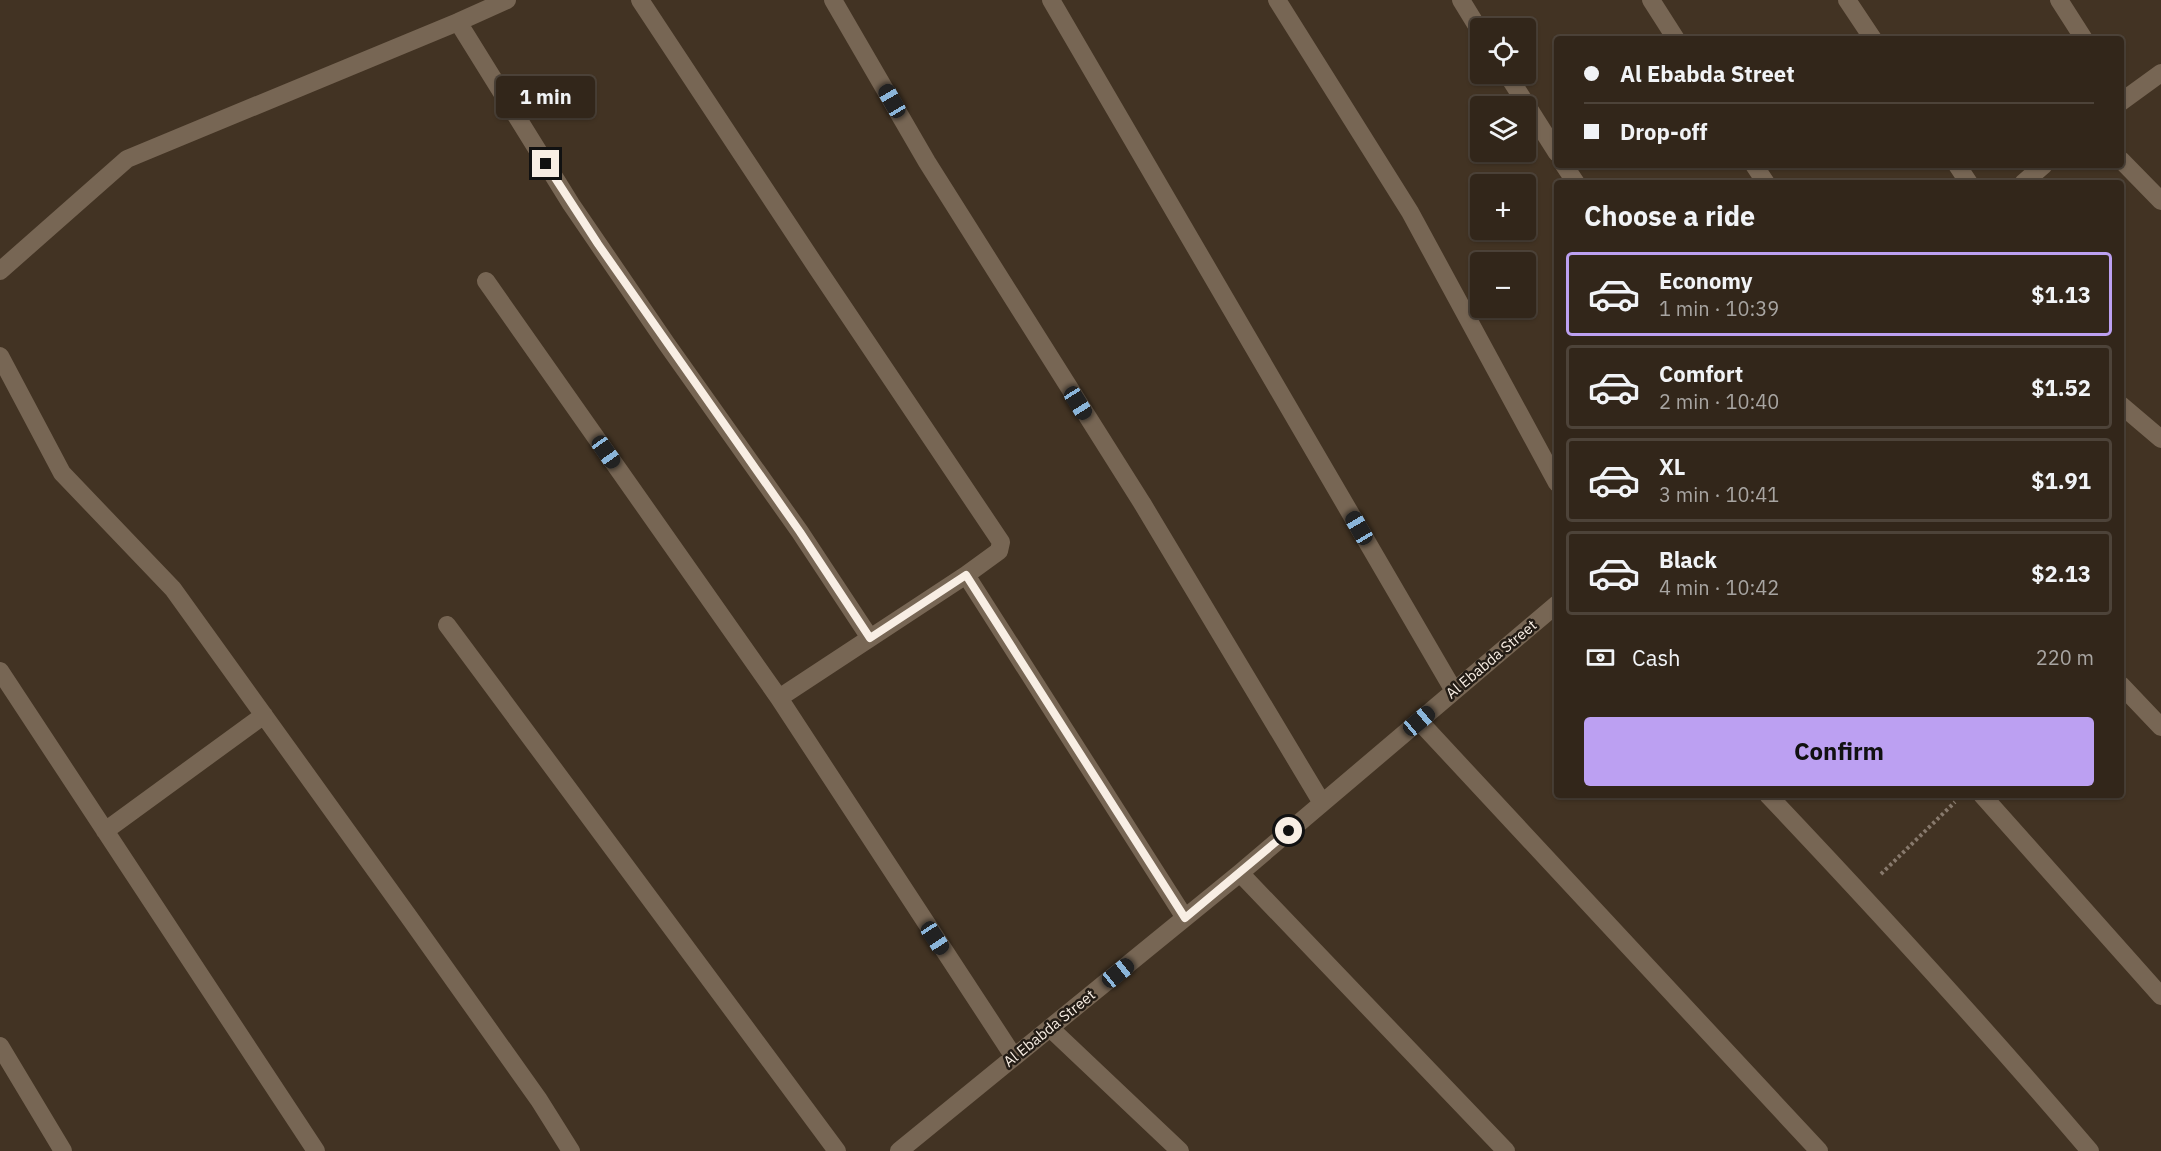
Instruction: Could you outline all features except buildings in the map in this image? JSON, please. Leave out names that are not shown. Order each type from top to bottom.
[{"type":"street","points":[[0,271],[127,159],[507,0]]},
{"type":"street","points":[[640,0],[1001,542],[999,551],[966,575],[779,698]]},
{"type":"street","points":[[833,0],[927,162],[1142,503],[1322,803]]},
{"type":"street","points":[[1051,0],[1454,691]]},
{"type":"street","points":[[1277,0],[1410,212],[1554,477]]},
{"type":"street","points":[[1461,0],[1472,18]]},
{"type":"street","points":[[1651,0],[1674,36]]},
{"type":"street","points":[[1847,0],[1871,36]]},
{"type":"street","points":[[2059,0],[2082,36]]},
{"type":"street","points":[[458,22],[571,204],[800,532],[870,638]]},
{"type":"street","points":[[2124,98],[2161,73]]},
{"type":"street","points":[[1513,84],[1554,148]]},
{"type":"street","points":[[2124,163],[2161,201]]},
{"type":"street","points":[[2026,180],[2040,168]]},
{"type":"street","points":[[486,281],[779,698],[1014,1057]]},
{"type":"street","points":[[0,356],[62,473],[173,589],[512,1061],[571,1151]]},
{"type":"street","points":[[2124,408],[2161,439]]},
{"type":"street","points":[[966,575],[1185,918]]},
{"type":"street","name":"Al Ebabda Street","points":[[899,1151],[1240,873],[1554,607]]},
{"type":"street","points":[[447,625],[837,1151]]},
{"type":"street","points":[[0,671],[316,1151]]},
{"type":"street","points":[[2124,688],[2161,727]]},
{"type":"street","points":[[105,831],[264,715]]},
{"type":"street","points":[[1419,721],[1819,1151]]},
{"type":"street","points":[[1771,798],[2030,1080],[2090,1151]]},
{"type":"street","points":[[1985,798],[2161,996]]},
{"type":"street","points":[[1240,873],[1506,1151]]},
{"type":"street","points":[[1050,1028],[1180,1151]]},
{"type":"street","points":[[0,1046],[63,1151]]},
{"type":"path","points":[[1861,894],[1959,798]]},
{"type":"route","points":[[546,164],[598,244],[800,532],[870,638],[966,575],[1185,918],[1289,831]]}]
